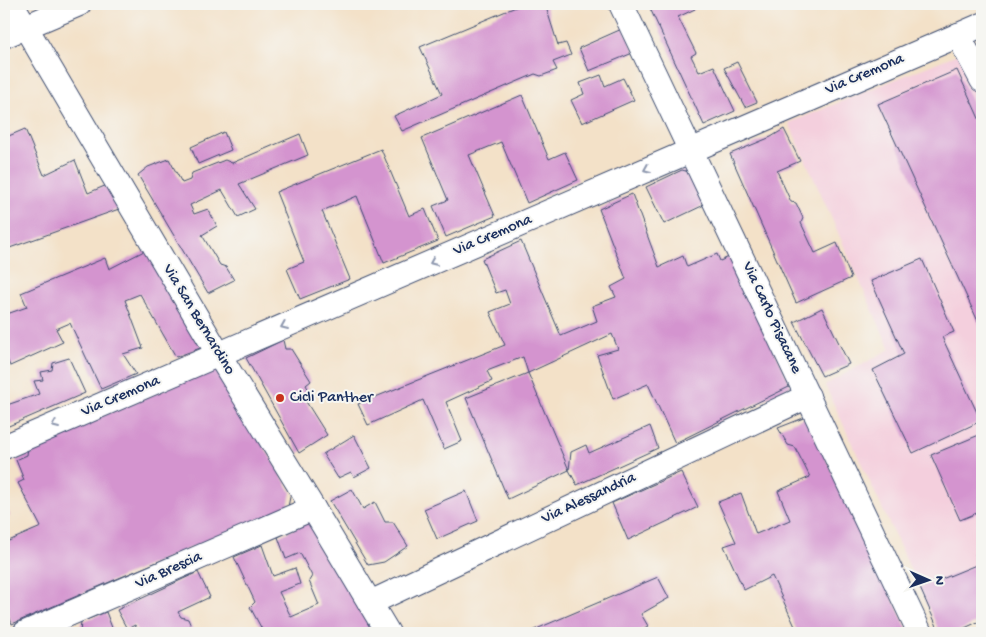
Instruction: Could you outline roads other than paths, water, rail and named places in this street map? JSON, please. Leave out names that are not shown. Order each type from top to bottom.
[{"type":"street","name":"Via San Bernardino","points":[[12,4],[218,355],[388,633]]},
{"type":"street","points":[[4,36],[79,4]]},
{"type":"street","name":"Via Carlo Pisacane","points":[[622,4],[920,633]]},
{"type":"street","name":"Via Cremona","points":[[4,447],[982,24]]},
{"type":"street","points":[[958,35],[982,80]]},
{"type":"street","name":"Via Alessandria","points":[[370,603],[808,396]]},
{"type":"street","name":"Via Brescia","points":[[25,633],[313,508]]},
{"type":"place","name":"Cicli Panther","points":[[280,398]]}]
